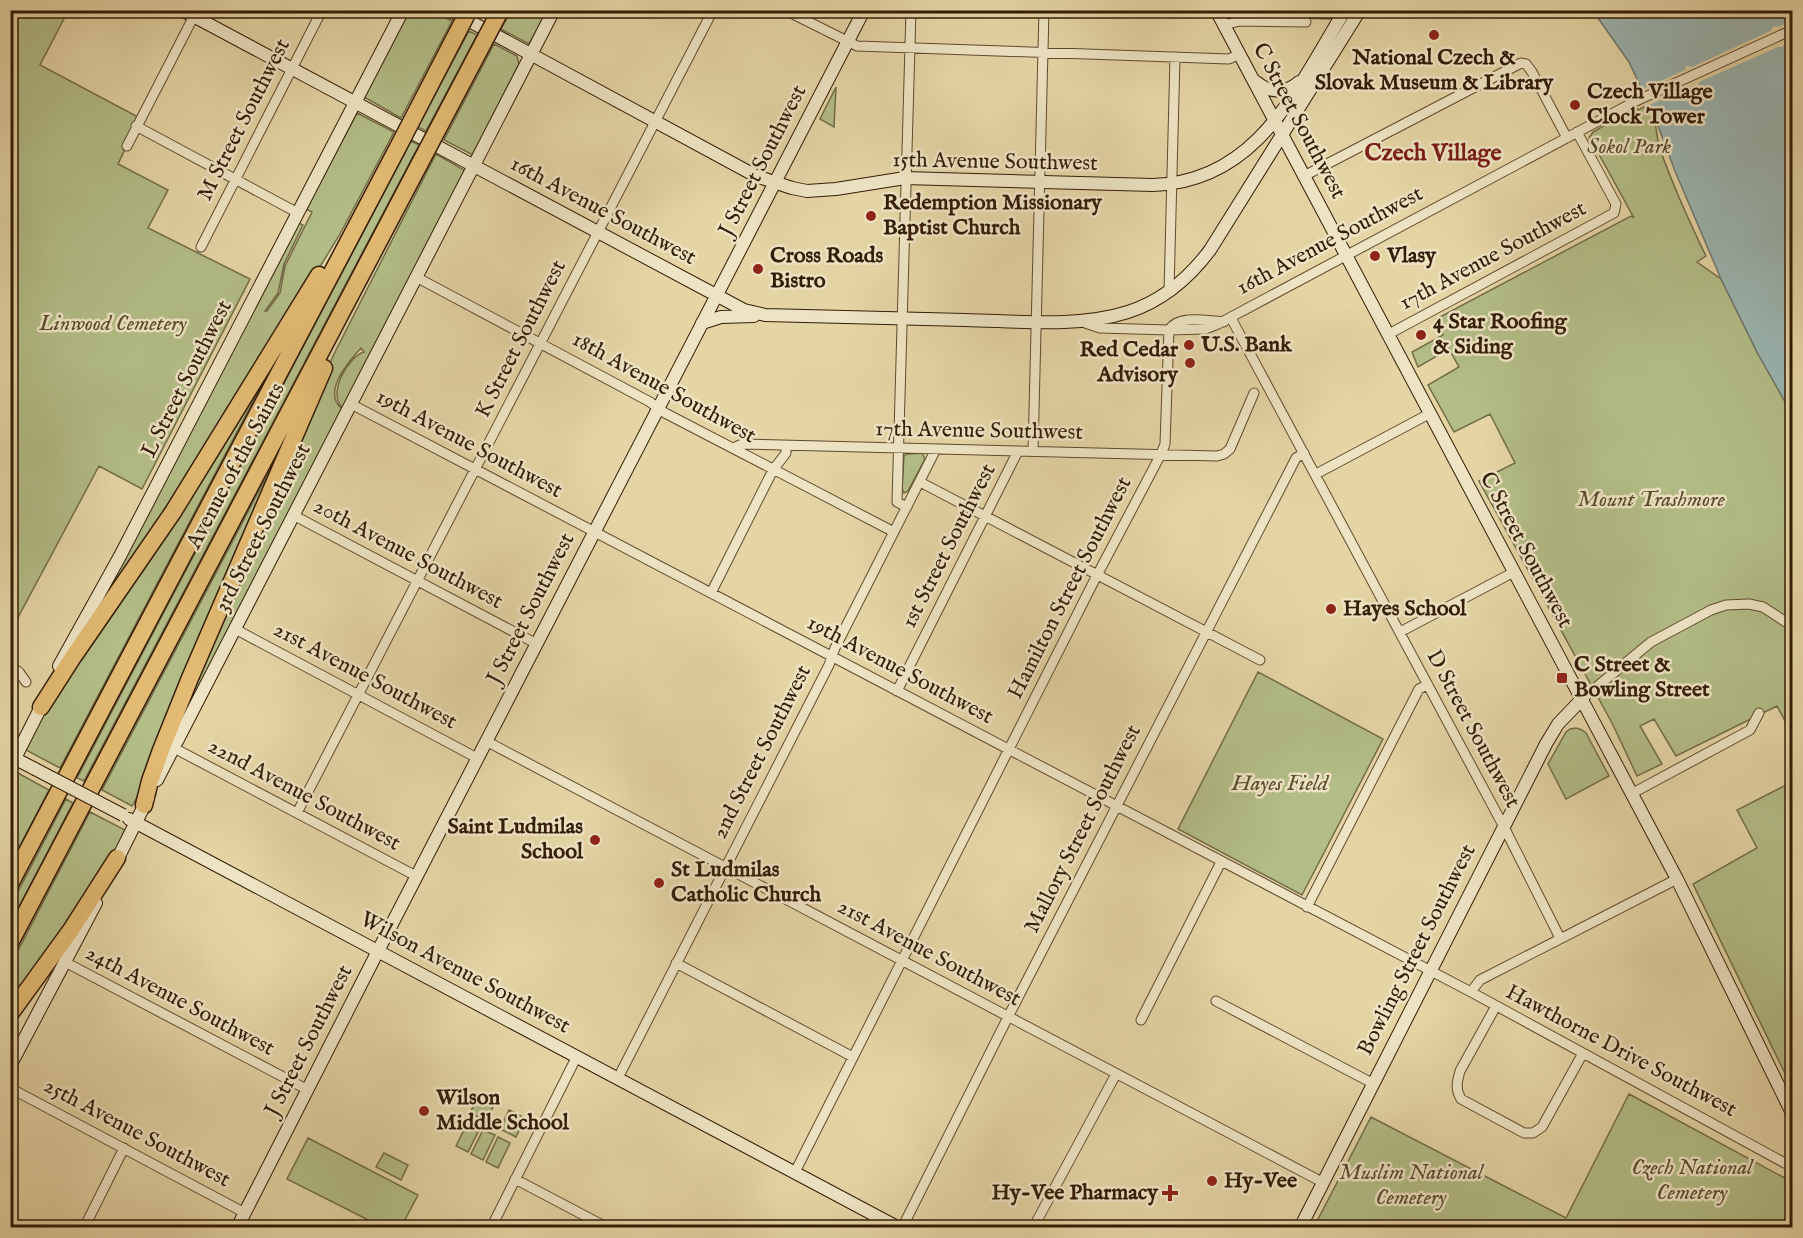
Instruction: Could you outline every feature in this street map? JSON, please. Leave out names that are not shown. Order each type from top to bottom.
[{"type":"highway","name":"Avenue of the Saints","points":[[10,885],[469,10]]},
{"type":"highway","name":"Avenue of the Saints","points":[[10,943],[500,11]]},
{"type":"highway","points":[[41,707],[173,512],[326,263],[350,237]]},
{"type":"highway","points":[[144,805],[153,771],[190,678],[375,249]]},
{"type":"highway","points":[[10,1014],[71,930],[117,858]]},
{"type":"main road","name":"16th Avenue Southwest","points":[[182,10],[195,14],[355,103],[744,310],[765,315],[1037,322],[1109,317],[1129,312],[1169,291],[1190,274],[1206,256],[1360,10]]},
{"type":"main road","name":"L Street Southwest","points":[[12,761],[403,10]]},
{"type":"main road","name":"15th Avenue Southwest","points":[[449,10],[756,176],[774,183],[807,190],[836,189],[905,178],[1172,183],[1209,174],[1232,162],[1253,146],[1276,120],[1345,10]]},
{"type":"main road","name":"3rd Street Southwest","points":[[10,1066],[103,891],[135,822],[554,10]]},
{"type":"main road","name":"J Street Southwest","points":[[237,1227],[864,10]]},
{"type":"main road","name":"C Street Southwest","points":[[1216,10],[1677,879],[1792,1113]]},
{"type":"main road","points":[[1254,80],[1270,90],[1282,91],[1293,87],[1303,78]]},
{"type":"main road","points":[[702,323],[721,317],[765,315]]},
{"type":"main road","name":"Bowling Street Southwest","points":[[1300,1227],[1551,734],[1582,699]]},
{"type":"main road","name":"Wilson Avenue Southwest","points":[[12,761],[35,769],[123,815],[901,1227]]},
{"type":"street","name":"M Street Southwest","points":[[201,247],[322,10]]},
{"type":"street","name":"K Street Southwest","points":[[297,813],[713,10]]},
{"type":"street","points":[[785,10],[857,46],[1229,59],[1240,54]]},
{"type":"street","points":[[907,507],[897,502],[910,10]]},
{"type":"street","points":[[1033,451],[1044,10]]},
{"type":"street","points":[[127,146],[195,14]]},
{"type":"street","points":[[1224,24],[1240,21],[1306,22]]},
{"type":"street","name":"16th Avenue Southwest","points":[[1077,320],[1100,328],[1205,329],[1227,320],[1634,102],[1792,30]]},
{"type":"street","points":[[1169,291],[1175,57]]},
{"type":"street","points":[[1304,176],[1521,63],[1526,64],[1532,72],[1567,138]]},
{"type":"street","points":[[136,126],[298,213]]},
{"type":"street","name":"17th Avenue Southwest","points":[[1388,335],[1616,211],[1616,204],[1577,132]]},
{"type":"street","name":"18th Avenue Southwest","points":[[416,277],[773,470],[894,532]]},
{"type":"street","name":"D Street Southwest","points":[[1227,320],[1316,474],[1504,827],[1560,938]]},
{"type":"street","name":"Hamilton Street Southwest","points":[[795,1172],[1097,575],[1161,454],[1165,444],[1169,330]]},
{"type":"street","name":"17th Avenue Southwest","points":[[733,448],[742,444],[1216,456],[1230,449],[1254,393]]},
{"type":"street","name":"19th Avenue Southwest","points":[[351,404],[1429,972]]},
{"type":"street","points":[[1316,474],[1429,414]]},
{"type":"street","points":[[711,593],[773,470],[786,453],[786,446]]},
{"type":"street","name":"2nd Street Southwest","points":[[618,1078],[936,449]]},
{"type":"street","name":"1st Street Southwest","points":[[897,691],[1018,451]]},
{"type":"street","name":"Mallory Street Southwest","points":[[901,1227],[1296,458],[1304,453]]},
{"type":"street","points":[[920,482],[1260,660]]},
{"type":"street","name":"20th Avenue Southwest","points":[[293,515],[537,644]]},
{"type":"street","points":[[1400,632],[1514,572]]},
{"type":"street","points":[[1582,699],[1651,642],[1726,605],[1749,604],[1763,608],[1792,626]]},
{"type":"street","name":"21st Avenue Southwest","points":[[235,629],[477,758]]},
{"type":"street","points":[[10,666],[19,672],[26,682]]},
{"type":"street","points":[[1307,907],[1419,689],[1427,685]]},
{"type":"street","points":[[1631,794],[1750,730],[1759,713]]},
{"type":"street","name":"21st Avenue Southwest","points":[[486,741],[1322,1182]]},
{"type":"street","name":"22nd Avenue Southwest","points":[[174,748],[416,876]]},
{"type":"street","points":[[1141,1020],[1221,862]]},
{"type":"street","points":[[1472,992],[1480,980],[1677,879]]},
{"type":"street","name":"24th Avenue Southwest","points":[[65,962],[308,1090]]},
{"type":"street","points":[[676,963],[854,1057]]},
{"type":"street","name":"Hawthorne Drive Southwest","points":[[1429,972],[1472,992],[1792,1167]]},
{"type":"street","points":[[1216,1001],[1372,1083]]},
{"type":"street","points":[[1496,1006],[1461,1071],[1457,1082],[1457,1092],[1461,1099],[1524,1133],[1533,1133],[1542,1127],[1583,1053]]},
{"type":"street","points":[[491,1227],[577,1056]]},
{"type":"street","points":[[1033,1227],[1116,1074]]},
{"type":"street","name":"25th Avenue Southwest","points":[[10,1088],[245,1213]]},
{"type":"street","points":[[84,1227],[124,1148]]},
{"type":"street","points":[[515,1179],[608,1227]]},
{"type":"green space","name":"Linwood Cemetery","points":[[10,11],[68,11],[40,65],[140,118],[118,164],[168,190],[148,228],[250,279],[142,489],[99,466],[15,623],[10,621]]},
{"type":"green space","points":[[408,11],[432,11],[452,21],[401,118],[364,97]]},
{"type":"green space","points":[[511,11],[547,11],[529,44],[501,29]]},
{"type":"green space","points":[[1223,11],[1338,11],[1333,19],[1232,16]]},
{"type":"green space","points":[[469,31],[477,35],[426,131],[418,127]]},
{"type":"green space","points":[[494,44],[517,56],[519,64],[473,155],[444,140]]},
{"type":"green space","points":[[836,87],[834,127],[820,119]]},
{"type":"green space","name":"Mount Trashmore","points":[[1648,105],[1665,163],[1706,256],[1697,262],[1721,279],[1758,354],[1792,414],[1792,734],[1777,706],[1676,756],[1654,719],[1640,726],[1662,764],[1637,776],[1612,723],[1479,481],[1515,463],[1490,414],[1454,432],[1428,385],[1459,367],[1449,349],[1418,367],[1412,352],[1443,335],[1436,319],[1631,216],[1634,218],[1596,149],[1590,144],[1589,138],[1593,132],[1636,107],[1638,110]]},
{"type":"green space","points":[[357,113],[394,132],[340,234],[193,474],[84,626],[169,472],[299,223],[303,225],[284,264],[278,293],[265,311],[280,293],[285,266],[312,212],[306,209]]},
{"type":"green space","points":[[411,141],[419,145],[84,781],[77,778]]},
{"type":"green space","points":[[436,154],[464,170],[463,174],[343,408],[338,402],[338,385],[352,360],[364,352],[361,348],[350,360],[340,377],[335,394],[336,402],[342,409],[198,688],[178,732],[177,720],[333,356]]},
{"type":"green space","points":[[266,377],[60,768],[26,750],[45,710]]},
{"type":"green space","points":[[291,430],[136,799],[132,806],[102,790]]},
{"type":"green space","points":[[922,453],[925,459],[908,491],[904,493],[902,489],[904,456]]},
{"type":"green space","name":"Hayes Field","points":[[1258,672],[1383,739],[1302,895],[1178,829]]},
{"type":"green space","points":[[1576,728],[1586,733],[1609,776],[1566,799],[1548,764],[1566,732]]},
{"type":"green space","points":[[16,772],[49,790],[11,863],[11,783]]},
{"type":"green space","points":[[1792,782],[1792,1088],[1693,884],[1757,848],[1737,810]]},
{"type":"green space","points":[[66,799],[73,803],[11,922],[11,905]]},
{"type":"green space","points":[[90,812],[125,830],[112,859],[11,1008],[11,964]]},
{"type":"green space","points":[[1629,1094],[1792,1182],[1792,1227],[1314,1227],[1371,1117],[1566,1218]]},
{"type":"green space","points":[[479,1095],[495,1103],[486,1121],[470,1113]]},
{"type":"green space","points":[[509,1110],[525,1118],[516,1137],[500,1129]]},
{"type":"green space","points":[[468,1122],[480,1128],[468,1152],[456,1146]]},
{"type":"green space","points":[[483,1130],[495,1135],[483,1160],[471,1154]]},
{"type":"green space","points":[[498,1137],[510,1143],[498,1168],[486,1162]]},
{"type":"green space","points":[[308,1138],[418,1195],[401,1227],[382,1227],[287,1179]]},
{"type":"green space","points":[[384,1153],[408,1165],[401,1180],[376,1167]]},
{"type":"water","points":[[1593,11],[1792,11],[1792,414],[1758,354],[1721,279],[1655,118],[1629,62]]},
{"type":"pier","points":[[1792,21],[1792,40],[1785,43],[1783,47],[1778,47],[1699,82],[1698,86],[1692,86],[1645,107],[1638,91],[1685,70],[1686,66],[1692,67],[1770,31],[1774,26],[1778,27]]},
{"type":"place","name":"National Czech & Slovak Museum & Library","points":[[1434,35]]},
{"type":"place","name":"Czech Village Clock Tower","points":[[1575,105]]},
{"type":"place","name":"Redemption Missionary Baptist Church","points":[[871,216]]},
{"type":"place","name":"Vlasy","points":[[1375,256]]},
{"type":"place","name":"Cross Roads Bistro","points":[[758,269]]},
{"type":"place","name":"4 Star Roofing & Siding","points":[[1421,335]]},
{"type":"place","name":"U.S. Bank","points":[[1189,345]]},
{"type":"place","name":"Red Cedar Advisory","points":[[1190,363]]},
{"type":"place","name":"Hayes School","points":[[1331,609]]},
{"type":"place","name":"C Street & Bowling Street","points":[[1562,678]]},
{"type":"place","name":"Saint Ludmilas School","points":[[595,840]]},
{"type":"place","name":"St Ludmilas Catholic Church","points":[[659,883]]},
{"type":"place","name":"Wilson Middle School","points":[[424,1111]]},
{"type":"place","name":"Hy-Vee","points":[[1212,1181]]},
{"type":"place","name":"Hy-Vee Pharmacy","points":[[1170,1193]]},
{"type":"district","name":"Czech Village","points":[[1433,153]]},
{"type":"park label","name":"Sokol Park","points":[[1629,147]]},
{"type":"park label","name":"Czech National Cemetery","points":[[1692,1180]]},
{"type":"park label","name":"Muslim National Cemetery","points":[[1411,1186]]}]
